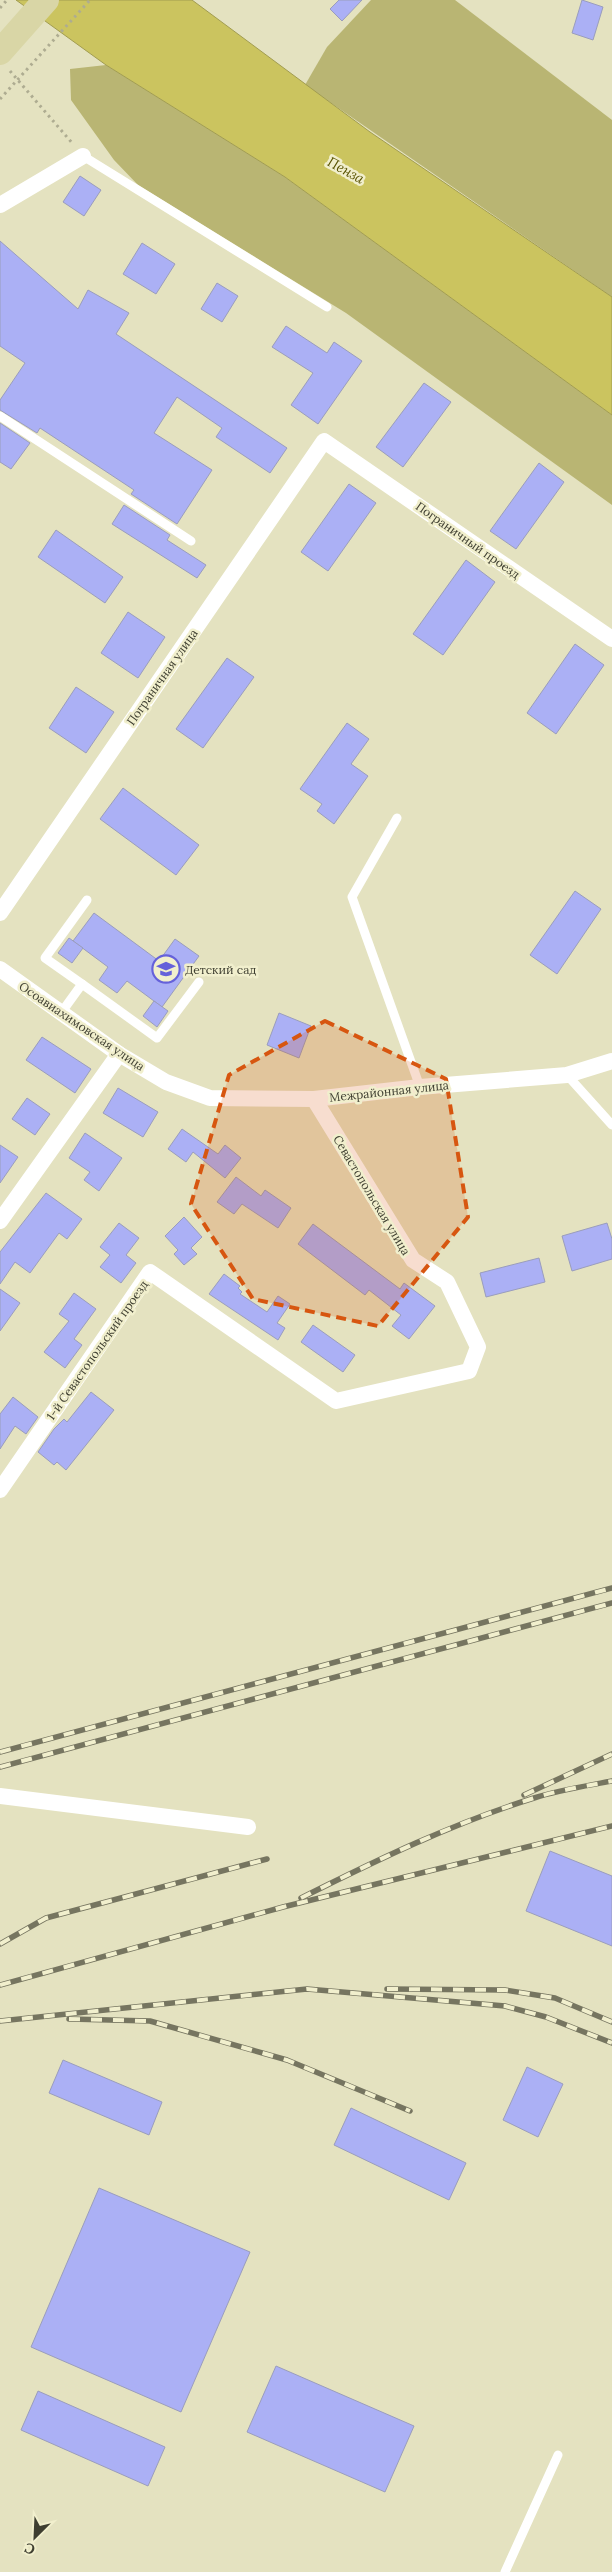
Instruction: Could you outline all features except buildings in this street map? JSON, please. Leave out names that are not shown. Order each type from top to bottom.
[{"type":"main road","points":[[3,59],[46,0]]},
{"type":"street","points":[[0,205],[83,156]]},
{"type":"street","name":"Пограничный проезд","points":[[324,441],[612,639]]},
{"type":"street","name":"Пограничная улица","points":[[0,912],[324,441]]},
{"type":"street","name":"Осоавиахимовская улица","points":[[0,969],[120,1054],[166,1082]]},
{"type":"street","points":[[0,1221],[120,1054]]},
{"type":"street","name":"Межрайонная улица","points":[[166,1082],[210,1098],[314,1099],[420,1087],[567,1075],[612,1061]]},
{"type":"street","name":"Севастопольская улица","points":[[314,1099],[412,1260],[447,1282],[478,1347],[469,1371],[336,1401]]},
{"type":"street","name":"1-й Севастопольский проезд","points":[[0,1490],[150,1272],[336,1401]]},
{"type":"street","points":[[0,1796],[248,1827]]},
{"type":"lane","points":[[83,156],[327,307]]},
{"type":"lane","points":[[0,416],[191,541]]},
{"type":"lane","points":[[398,818],[352,897],[420,1087]]},
{"type":"lane","points":[[87,900],[45,958],[157,1038],[199,982]]},
{"type":"lane","points":[[61,1013],[82,984]]},
{"type":"lane","points":[[567,1075],[612,1125]]},
{"type":"lane","points":[[505,2572],[558,2455]]},
{"type":"path","points":[[0,8],[7,0]]},
{"type":"path","points":[[0,99],[90,0]]},
{"type":"path","points":[[3,59],[83,156]]},
{"type":"highlighted area","points":[[325,1021],[446,1079],[468,1217],[378,1326],[253,1299],[191,1204],[229,1075]]},
{"type":"shaded area","points":[[371,0],[455,0],[612,120],[612,297],[305,85],[327,47]]},
{"type":"shaded area","points":[[106,65],[285,177],[612,415],[612,505],[346,313],[138,185],[114,160],[71,100],[70,69]]},
{"type":"water","name":"Пенза","points":[[16,0],[192,0],[370,132],[612,297],[612,415],[285,177],[106,65]]},
{"type":"railway","points":[[0,1752],[612,1588]]},
{"type":"railway","points":[[0,1767],[612,1603]]},
{"type":"railway","points":[[524,1795],[612,1754]]},
{"type":"railway","points":[[301,1898],[387,1856],[474,1819],[543,1795],[612,1781]]},
{"type":"railway","points":[[0,1985],[283,1907],[612,1826]]},
{"type":"railway","points":[[0,1944],[46,1918],[267,1859]]},
{"type":"railway","points":[[0,2021],[307,1989],[505,2006],[546,2017],[612,2043]]},
{"type":"railway","points":[[387,1989],[505,1990],[555,1998],[612,2022]]},
{"type":"railway","points":[[69,2019],[150,2021],[287,2060],[410,2111]]},
{"type":"place","name":"Детский сад","points":[[166,969]]}]
